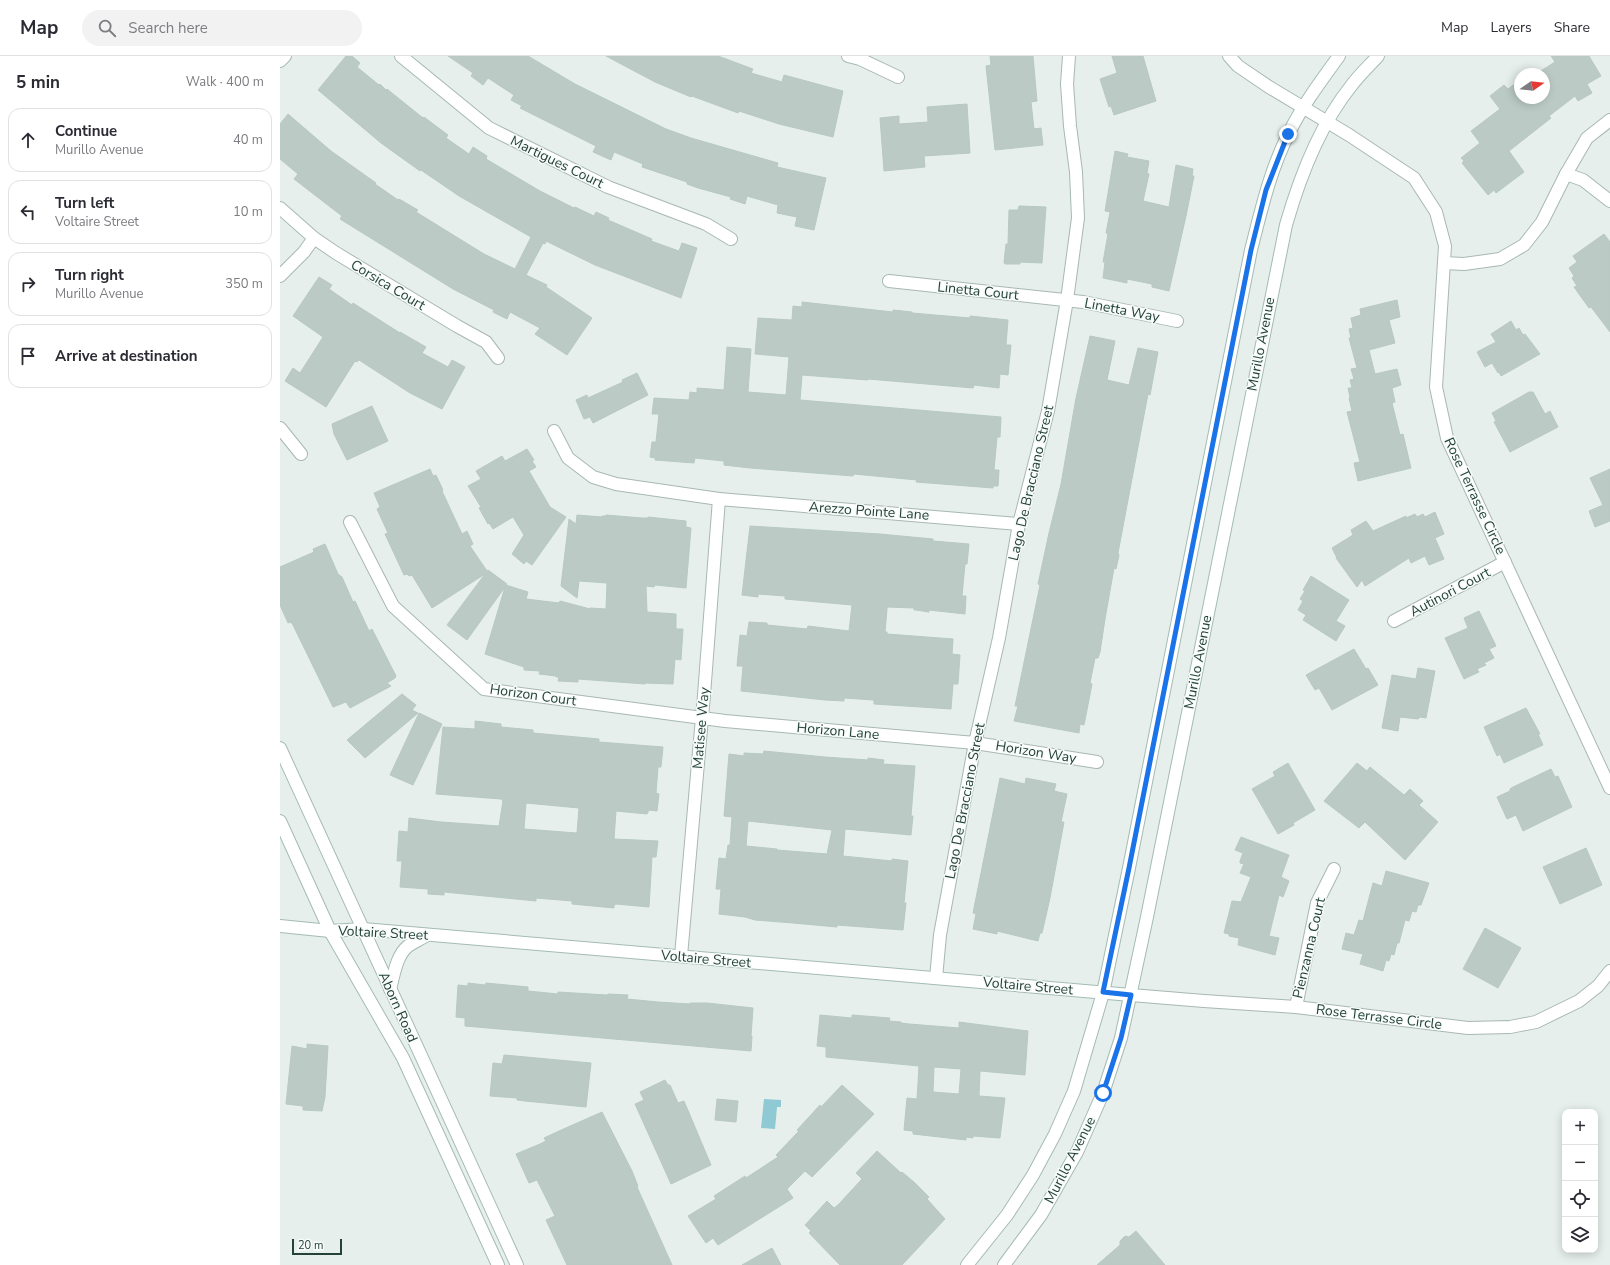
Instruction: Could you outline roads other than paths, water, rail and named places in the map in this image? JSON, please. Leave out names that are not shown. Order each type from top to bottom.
[{"type":"street","points":[[280,61],[285,56]]},
{"type":"street","name":"Martigues Court","points":[[401,56],[489,128],[608,187],[706,224],[731,239]]},
{"type":"street","points":[[848,56],[860,59],[898,77]]},
{"type":"street","name":"Lago De Bracciano Street","points":[[936,978],[940,935],[956,854],[975,743],[999,638],[1019,524],[1048,411],[1067,300],[1078,218],[1076,172],[1067,91],[1068,56]]},
{"type":"street","name":"Rose Terrasse Circle","points":[[1229,56],[1238,66],[1262,82],[1414,178],[1436,212],[1445,246],[1436,387],[1447,438],[1610,788]]},
{"type":"street","name":"Murillo Avenue","points":[[967,1265],[1007,1215],[1033,1175],[1055,1134],[1074,1091],[1103,992],[1131,860],[1251,250],[1266,190],[1288,134],[1303,107],[1339,56]]},
{"type":"street","name":"Murillo Avenue","points":[[1004,1265],[1041,1215],[1077,1152],[1103,1093],[1121,1038],[1131,995],[1286,225],[1296,190],[1316,143],[1327,122],[1351,86],[1378,56]]},
{"type":"street","points":[[1444,263],[1464,264],[1500,259],[1524,245],[1542,222],[1566,174],[1587,138],[1610,120]]},
{"type":"street","points":[[1566,174],[1583,180],[1610,201]]},
{"type":"street","name":"Corsica Court","points":[[280,208],[314,238],[336,253],[486,342],[498,358]]},
{"type":"street","points":[[280,276],[304,252],[314,238]]},
{"type":"street","name":"Linetta Court","points":[[889,281],[1067,300]]},
{"type":"street","name":"Linetta Way","points":[[1067,300],[1177,321]]},
{"type":"street","points":[[280,428],[301,454]]},
{"type":"street","name":"Arezzo Pointe Lane","points":[[554,431],[568,458],[593,477],[616,484],[719,499],[1019,524]]},
{"type":"street","name":"Matisee Way","points":[[681,956],[719,499]]},
{"type":"street","name":"Horizon Court","points":[[350,522],[393,606],[484,689],[701,718]]},
{"type":"street","name":"Autinori Court","points":[[1394,621],[1505,562]]},
{"type":"street","name":"Horizon Lane","points":[[701,718],[975,743]]},
{"type":"street","name":"Horizon Way","points":[[975,743],[1097,762]]},
{"type":"street","name":"Aborn Road","points":[[280,748],[517,1265]]},
{"type":"street","name":"Aborn Road","points":[[280,821],[330,931],[403,1058],[498,1265]]},
{"type":"street","name":"Pienzanna Court","points":[[1296,1006],[1317,903],[1334,869]]},
{"type":"street","name":"Voltaire Street","points":[[280,926],[330,931],[364,929],[1131,995]]},
{"type":"street","points":[[390,989],[398,960],[403,952],[409,946],[427,935]]},
{"type":"street","name":"Rose Terrasse Circle","points":[[1131,995],[1296,1006],[1468,1028],[1510,1028],[1536,1022],[1579,1001],[1598,986],[1610,971]]},
{"type":"water","points":[[764,1099],[781,1100],[781,1107],[777,1107],[775,1129],[761,1128]]}]
